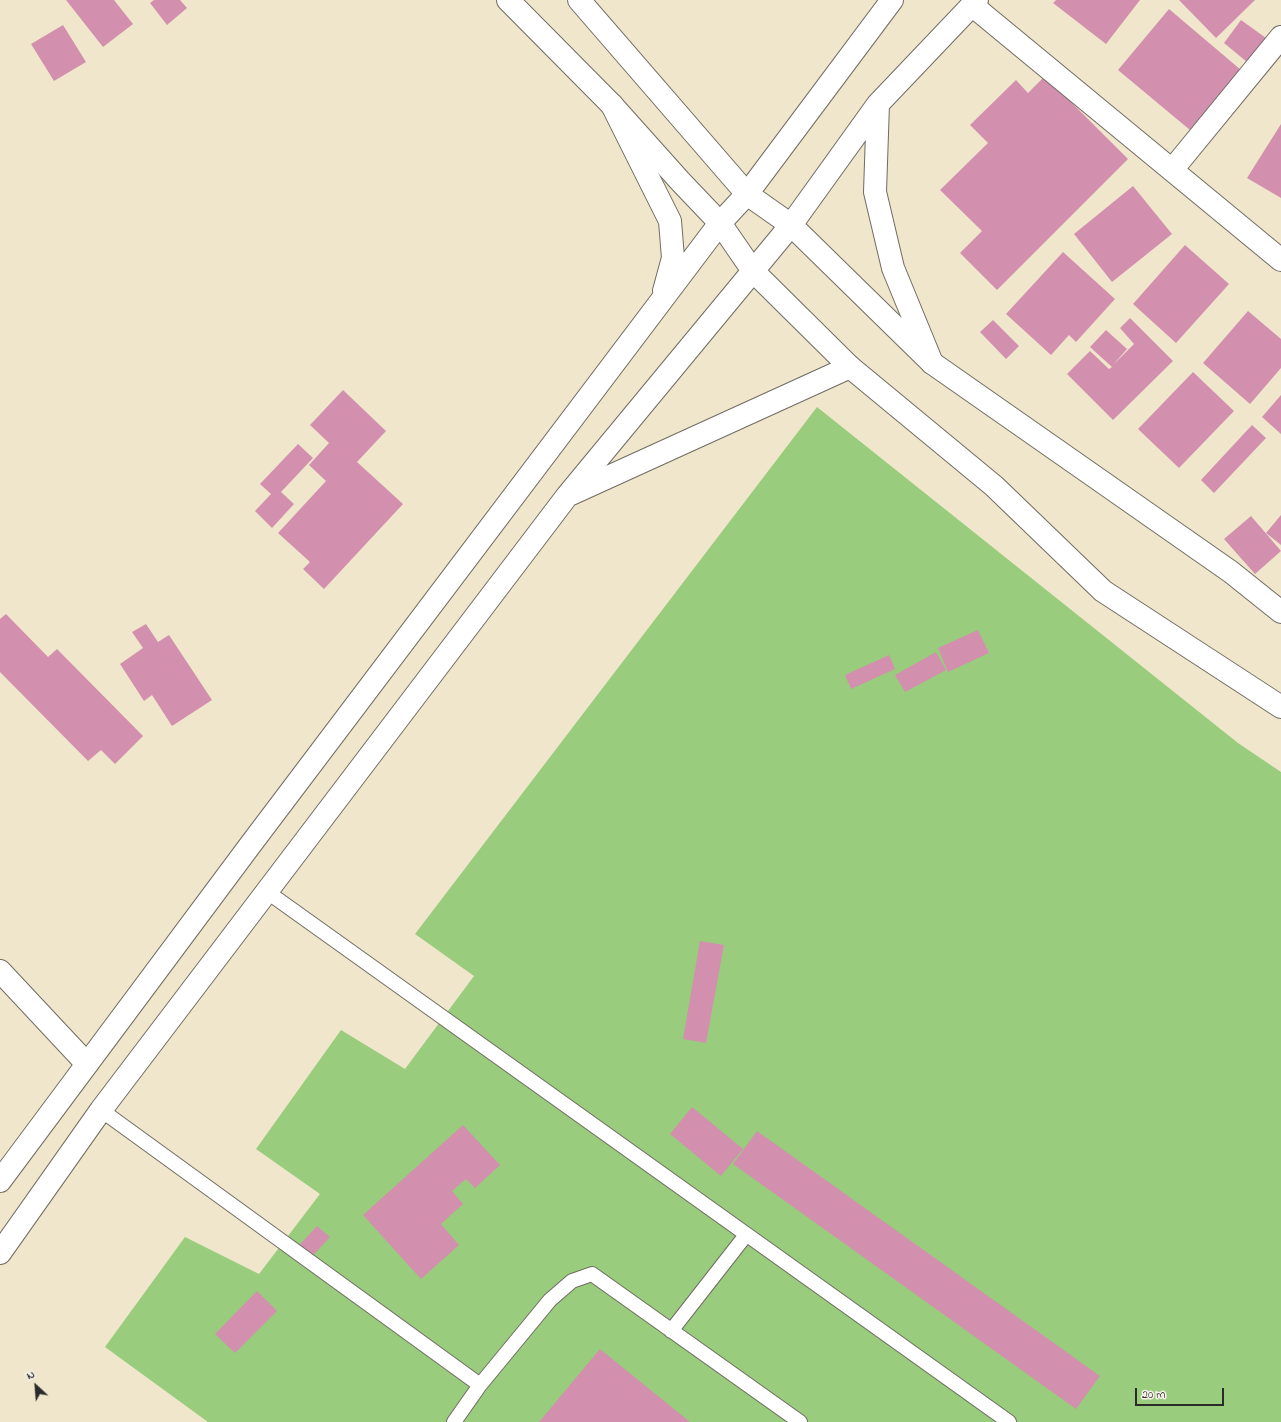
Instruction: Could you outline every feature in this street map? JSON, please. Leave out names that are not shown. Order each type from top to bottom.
[{"type":"main road","points":[[508,0],[612,105],[720,223],[753,270],[850,367],[994,486],[1103,591],[1281,706]]},
{"type":"main road","points":[[579,0],[747,194],[791,225],[932,363],[1230,572],[1281,612]]},
{"type":"main road","points":[[0,1182],[261,831],[720,223],[747,194],[892,0]]},
{"type":"main road","points":[[0,1253],[101,1110],[567,496],[791,225],[878,104],[975,3],[1281,260]]},
{"type":"main road","points":[[1172,170],[1281,37]]},
{"type":"main road","points":[[878,104],[875,192],[894,268],[932,363]]},
{"type":"main road","points":[[612,105],[670,221],[673,258],[662,301]]},
{"type":"main road","points":[[567,496],[850,367]]},
{"type":"main road","points":[[0,971],[87,1064]]},
{"type":"lane","points":[[266,891],[1009,1422]]},
{"type":"lane","points":[[101,1110],[480,1385]]},
{"type":"lane","points":[[672,1331],[746,1235]]},
{"type":"lane","points":[[454,1422],[480,1385],[550,1300],[572,1281],[592,1274],[800,1422]]},
{"type":"green space","points":[[817,407],[1238,743],[1281,772],[1281,1422],[208,1422],[105,1347],[185,1237],[259,1274],[320,1194],[256,1149],[341,1030],[405,1069],[474,976],[415,934]]},
{"type":"building","points":[[66,0],[114,0],[133,24],[103,47]]},
{"type":"building","points":[[154,0],[180,0],[187,8],[167,25],[150,3]]},
{"type":"building","points":[[1056,0],[1140,0],[1106,44],[1053,3]]},
{"type":"building","points":[[1179,0],[1255,0],[1216,38]]},
{"type":"building","points":[[1169,9],[1241,70],[1190,130],[1118,70]]},
{"type":"building","points":[[1241,20],[1266,38],[1247,62],[1224,43]]},
{"type":"building","points":[[63,25],[86,62],[54,81],[31,44]]},
{"type":"building","points":[[1045,76],[1128,159],[997,290],[960,253],[982,231],[940,190],[988,143],[970,125],[1016,80],[1028,93]]},
{"type":"building","points":[[1281,124],[1281,198],[1247,178]]},
{"type":"building","points":[[1133,186],[1172,234],[1112,282],[1074,234]]},
{"type":"building","points":[[1185,245],[1229,284],[1176,343],[1133,304]]},
{"type":"building","points":[[1063,252],[1115,299],[1076,342],[1069,335],[1051,355],[1006,314]]},
{"type":"building","points":[[1248,311],[1281,339],[1281,368],[1250,404],[1203,363]]},
{"type":"building","points":[[1130,318],[1173,361],[1113,420],[1067,374],[1090,351],[1109,369],[1112,367],[1090,347],[1106,330],[1127,349],[1113,365],[1134,344],[1120,328]]},
{"type":"building","points":[[993,320],[1019,346],[1006,359],[980,332]]},
{"type":"building","points":[[1193,372],[1234,411],[1179,468],[1138,429]]},
{"type":"building","points":[[343,390],[386,431],[357,462],[403,504],[324,589],[303,569],[310,562],[278,533],[326,481],[309,465],[329,443],[310,425]]},
{"type":"building","points":[[1281,395],[1281,434],[1262,417]]},
{"type":"building","points":[[1252,425],[1266,438],[1214,493],[1201,480]]},
{"type":"building","points":[[298,444],[313,458],[281,492],[294,504],[272,528],[255,511],[271,494],[260,484]]},
{"type":"building","points":[[1281,515],[1281,545],[1266,533]]},
{"type":"building","points":[[1251,516],[1281,551],[1255,574],[1224,539]]},
{"type":"building","points":[[6,614],[48,657],[57,649],[143,736],[115,764],[101,750],[88,761],[0,672],[0,619]]},
{"type":"building","points":[[146,624],[158,642],[169,635],[212,700],[172,726],[152,695],[144,701],[120,664],[143,648],[132,632]]},
{"type":"building","points":[[978,630],[989,653],[948,672],[938,648]]},
{"type":"building","points":[[936,652],[946,670],[905,692],[895,675]]},
{"type":"building","points":[[889,655],[895,669],[851,689],[845,675]]},
{"type":"building","points":[[700,941],[724,945],[706,1043],[683,1039]]},
{"type":"building","points":[[692,1107],[743,1149],[721,1176],[670,1134]]},
{"type":"building","points":[[463,1125],[500,1165],[475,1188],[466,1179],[452,1191],[463,1204],[441,1224],[459,1245],[421,1279],[363,1215]]},
{"type":"building","points":[[757,1131],[1100,1376],[1076,1409],[733,1164]]},
{"type":"building","points":[[317,1226],[330,1237],[307,1262],[294,1251]]},
{"type":"building","points":[[257,1291],[277,1311],[235,1353],[215,1334]]},
{"type":"building","points":[[600,1349],[690,1422],[539,1422]]}]
